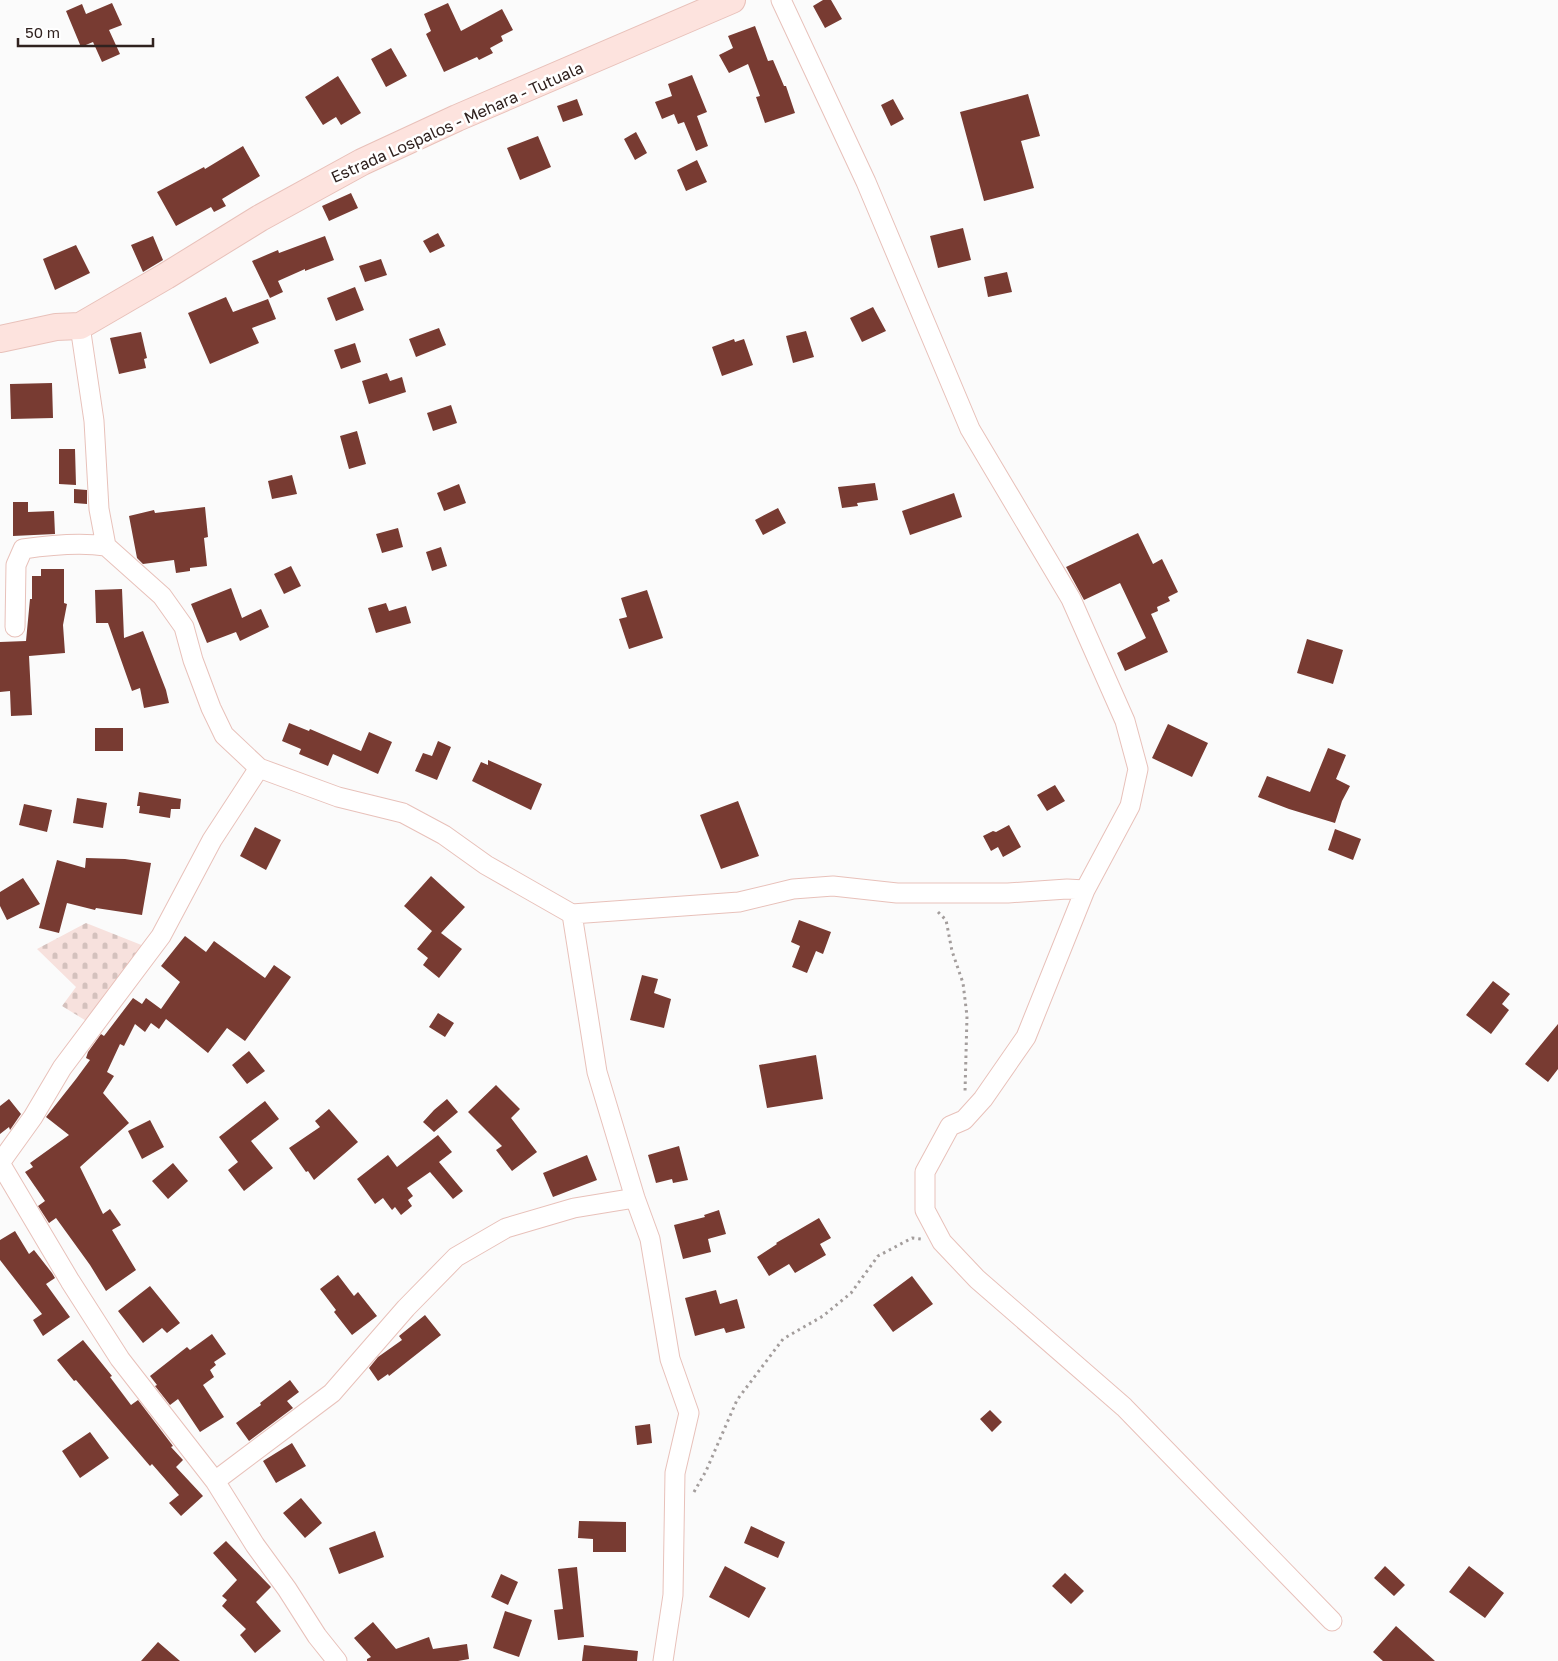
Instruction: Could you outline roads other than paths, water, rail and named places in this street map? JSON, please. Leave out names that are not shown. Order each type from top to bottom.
[{"type":"main road","name":"Estrada Lospalos - Mehara - Tutuala","points":[[0,339],[56,327],[80,326],[260,218],[362,162],[457,118],[732,0]]},
{"type":"street","points":[[780,0],[866,182],[970,429],[1071,599],[1126,721],[1138,769],[1130,806],[1085,890],[1026,1037],[983,1099],[964,1120],[950,1126],[925,1172],[925,1210],[942,1242],[977,1279],[1124,1407],[1332,1621]]},
{"type":"street","points":[[80,326],[94,421],[99,509],[106,546],[162,596],[179,619],[184,627],[211,708],[224,735],[259,768],[338,797],[403,813],[444,835],[486,865],[572,914],[739,902],[793,889],[833,886],[897,893],[1008,893],[1067,889],[1085,890]]},
{"type":"street","points":[[15,627],[16,565],[23,549],[47,545],[106,546]]},
{"type":"street","points":[[259,768],[212,840],[161,936],[62,1068],[33,1117],[0,1163],[70,1281],[120,1359],[215,1481],[255,1545],[287,1589],[317,1636],[337,1661]]},
{"type":"street","points":[[572,914],[597,1072],[635,1198],[650,1239],[670,1359],[689,1413],[675,1472],[673,1595],[663,1661]]},
{"type":"street","points":[[215,1481],[332,1393],[406,1308],[456,1257],[506,1228],[574,1208],[635,1198]]}]
